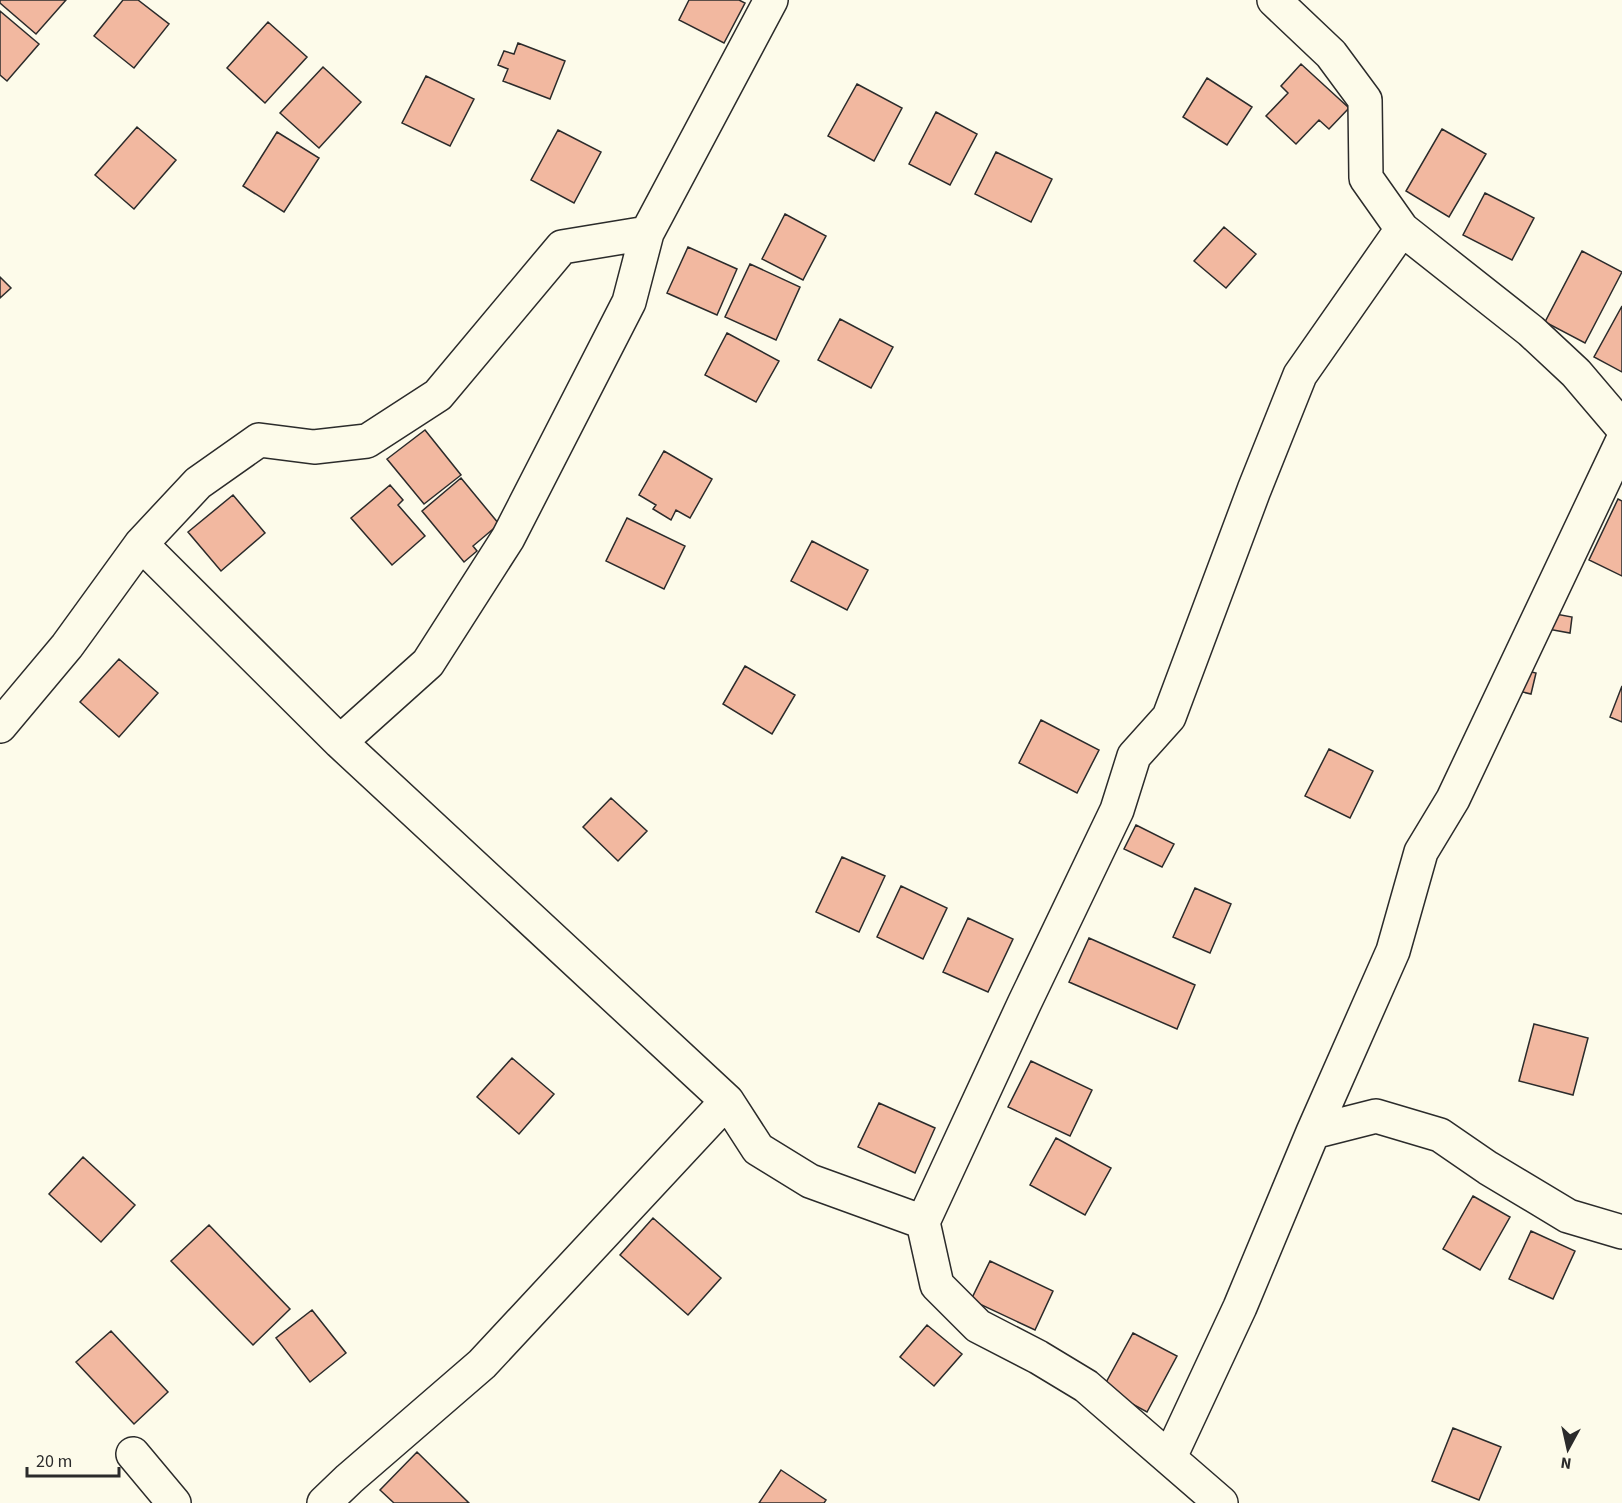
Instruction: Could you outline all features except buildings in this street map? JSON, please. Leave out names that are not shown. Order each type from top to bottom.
[{"type":"street","points":[[340,742],[428,663],[508,538],[629,302],[647,232],[771,0]]},
{"type":"street","points":[[1274,0],[1331,54],[1365,100],[1366,178],[1402,229],[1531,331],[1576,373],[1622,427]]},
{"type":"street","points":[[1221,1503],[1086,1386],[1038,1357],[978,1326],[937,1285],[923,1222],[1117,810],[1134,756],[1169,717],[1300,375],[1402,229]]},
{"type":"street","points":[[0,726],[67,646],[141,544],[198,483],[259,440],[314,447],[367,441],[438,395],[562,247],[647,232]]},
{"type":"street","points":[[1170,1457],[1240,1308],[1313,1132],[1393,951],[1421,852],[1453,799],[1622,442]]},
{"type":"street","points":[[141,544],[340,742],[727,1101],[758,1149],[810,1181],[923,1222]]},
{"type":"street","points":[[324,1503],[482,1364],[727,1101]]},
{"type":"street","points":[[1313,1132],[1376,1116],[1440,1135],[1488,1168],[1568,1216],[1622,1232]]},
{"type":"street","points":[[133,1454],[174,1503]]}]
